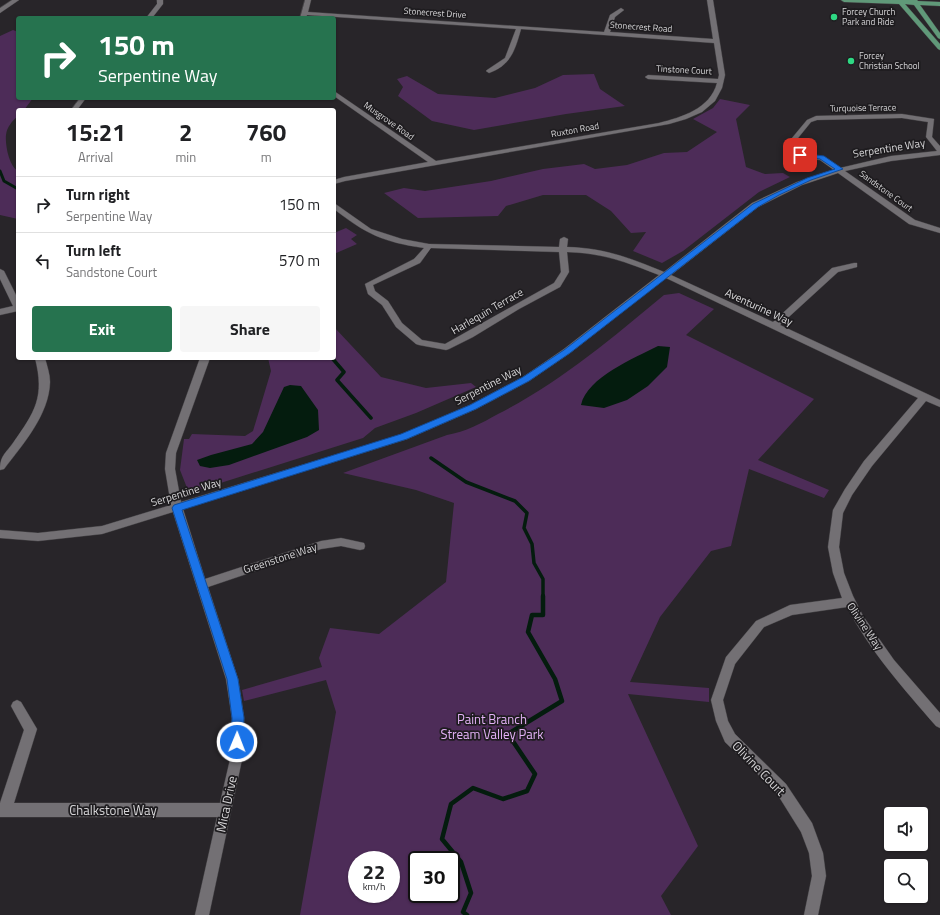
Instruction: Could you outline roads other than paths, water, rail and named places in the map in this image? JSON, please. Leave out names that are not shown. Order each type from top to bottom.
[{"type":"main road","points":[[844,0],[900,1],[940,4]]},
{"type":"main road","points":[[900,1],[940,48]]},
{"type":"main road","points":[[916,2],[940,37]]},
{"type":"street","points":[[0,11],[16,0]]},
{"type":"street","points":[[151,16],[160,4],[160,0]]},
{"type":"street","points":[[304,16],[308,0]]},
{"type":"street","name":"Ruxton Road","points":[[336,181],[434,163],[620,132],[677,120],[707,105],[716,94],[720,86],[722,75],[710,0]]},
{"type":"street","points":[[607,34],[613,13],[621,10]]},
{"type":"street","name":"Stonecrest Drive","points":[[336,18],[565,30]]},
{"type":"street","points":[[490,71],[507,59],[519,28]]},
{"type":"street","name":"Stonecrest Road","points":[[565,30],[716,41]]},
{"type":"street","name":"Tinstone Court","points":[[648,77],[720,81]]},
{"type":"street","name":"Musgrove Road","points":[[336,94],[434,163]]},
{"type":"street","name":"Turquoise Terrace","points":[[802,158],[794,138],[809,121],[826,117],[902,116],[932,120],[929,136],[940,151]]},
{"type":"street","name":"Serpentine Way","points":[[0,534],[52,538],[102,530],[404,437],[473,407],[526,379],[567,352],[755,205],[809,179],[840,169],[872,161],[940,151]]},
{"type":"street","name":"Sandstone Court","points":[[802,158],[822,158],[840,169],[887,206],[912,222],[940,231]]},
{"type":"street","name":"Aventurine Way","points":[[336,207],[362,227],[383,237],[408,244],[601,252],[624,258],[665,275],[940,404]]},
{"type":"street","points":[[563,250],[564,239]]},
{"type":"street","name":"Harlequin Terrace","points":[[429,246],[417,261],[369,284],[371,292],[385,303],[399,325],[419,342],[446,347],[470,335],[516,306],[557,285],[565,272],[563,250]]},
{"type":"street","points":[[774,326],[836,270],[854,265]]},
{"type":"street","points":[[0,271],[16,303]]},
{"type":"street","points":[[0,312],[16,308]]},
{"type":"street","points":[[0,466],[19,443],[37,413],[45,383],[40,360]]},
{"type":"street","name":"Mica Drive","points":[[202,915],[237,755],[238,718],[232,679],[177,508],[170,469],[171,453],[204,360]]},
{"type":"street","name":"Olivine Way","points":[[924,397],[859,476],[839,509],[834,548],[838,573],[849,602],[866,631],[900,675],[940,722]]},
{"type":"street","name":"Greenstone Way","points":[[201,585],[321,545],[341,542],[360,546]]},
{"type":"street","name":"Olivine Court","points":[[811,915],[819,876],[816,853],[807,828],[781,788],[730,738],[722,721],[717,700],[730,661],[760,624],[790,610],[849,602]]},
{"type":"street","points":[[3,810],[31,729],[17,706]]},
{"type":"street","name":"Chalkstone Way","points":[[3,810],[225,810]]},
{"type":"waterway","points":[[0,171],[4,181],[16,188]]},
{"type":"waterway","points":[[334,360],[344,372],[337,380],[371,418]]},
{"type":"waterway","points":[[431,458],[466,482],[515,501],[527,513],[524,528],[532,544],[534,563],[543,579],[543,615],[532,615],[528,632],[555,679],[562,701],[508,734],[535,774],[527,791],[503,799],[473,788],[451,804],[442,839],[461,862],[471,893],[463,912],[467,915]]},
{"type":"place","name":"Forcey Church Park and Ride","points":[[834,17]]},
{"type":"place","name":"Forcey Christian School","points":[[851,61]]},
{"type":"park label","name":"Paint Branch Stream Valley Park","points":[[492,726]]}]
